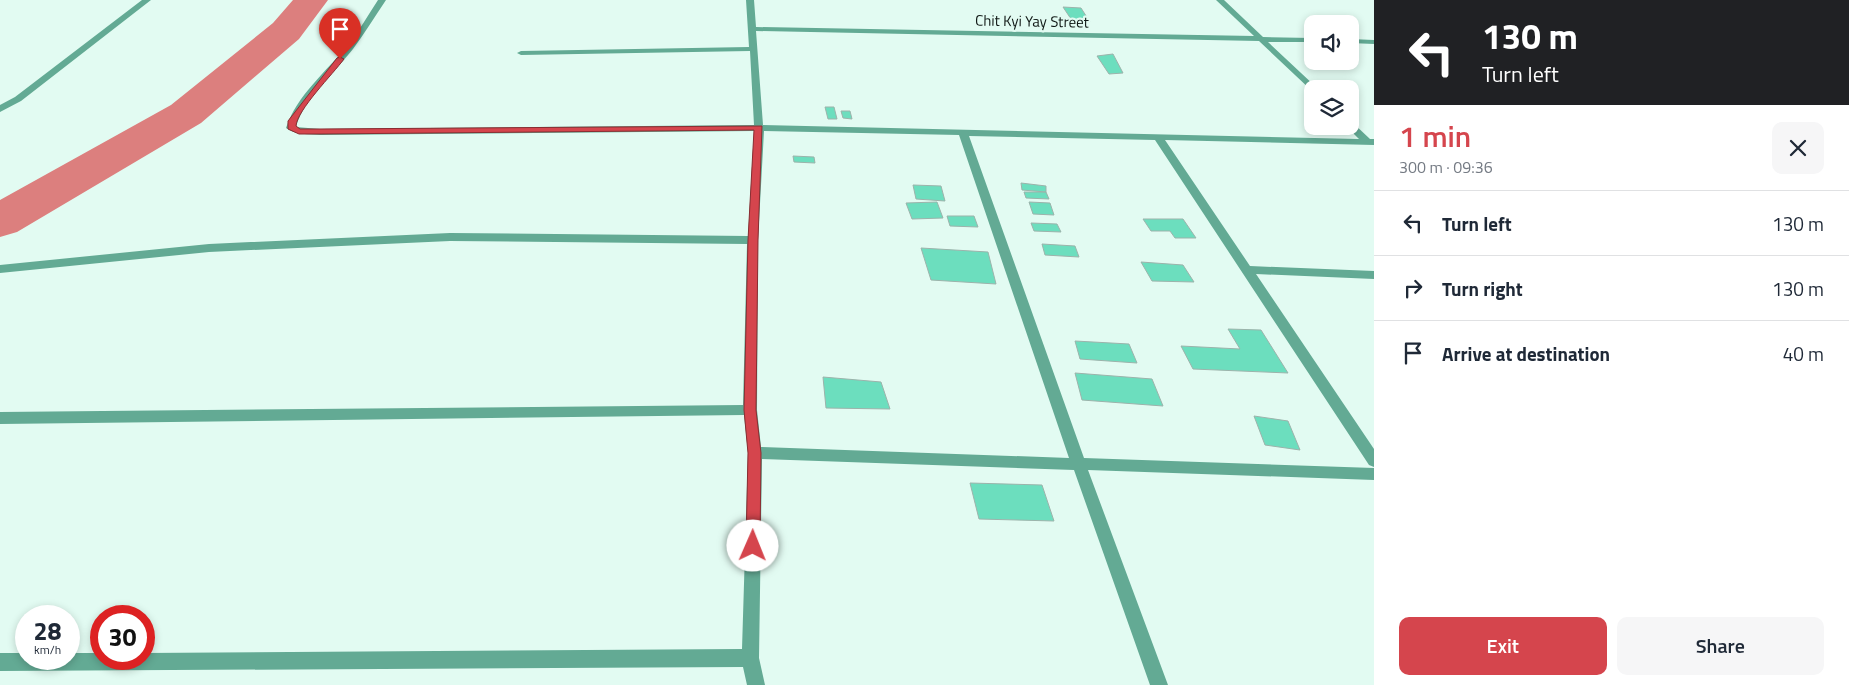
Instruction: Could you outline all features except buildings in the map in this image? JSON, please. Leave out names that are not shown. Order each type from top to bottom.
[{"type":"street","points":[[0,109],[18,99],[147,0]]},
{"type":"street","points":[[382,0],[352,45],[302,106],[292,121],[291,128],[299,131],[320,132],[759,128],[1371,142]]},
{"type":"street","points":[[750,0],[759,128],[753,240],[750,410],[755,453],[750,658],[756,685]]},
{"type":"street","points":[[1220,0],[1304,80]]},
{"type":"street","name":"Chit Kyi Yay Street","points":[[752,29],[1304,40]]},
{"type":"street","points":[[1359,41],[1374,42]]},
{"type":"street","points":[[521,53],[753,49]]},
{"type":"street","points":[[0,98],[18,99]]},
{"type":"street","points":[[963,132],[1079,465],[1159,685]]},
{"type":"street","points":[[1359,132],[1371,142]]},
{"type":"street","points":[[1158,137],[1374,461]]},
{"type":"street","points":[[0,269],[93,258],[209,248],[450,237],[753,240]]},
{"type":"street","points":[[1248,270],[1374,275]]},
{"type":"street","points":[[0,418],[750,410]]},
{"type":"street","points":[[755,453],[1374,474]]},
{"type":"street","points":[[0,662],[750,658]]},
{"type":"waterway","points":[[0,221],[186,114],[286,31],[311,0]]},
{"type":"route","points":[[340,59],[292,121],[291,128],[299,131],[320,132],[759,128],[753,240],[750,410],[755,453],[753,546]]}]
